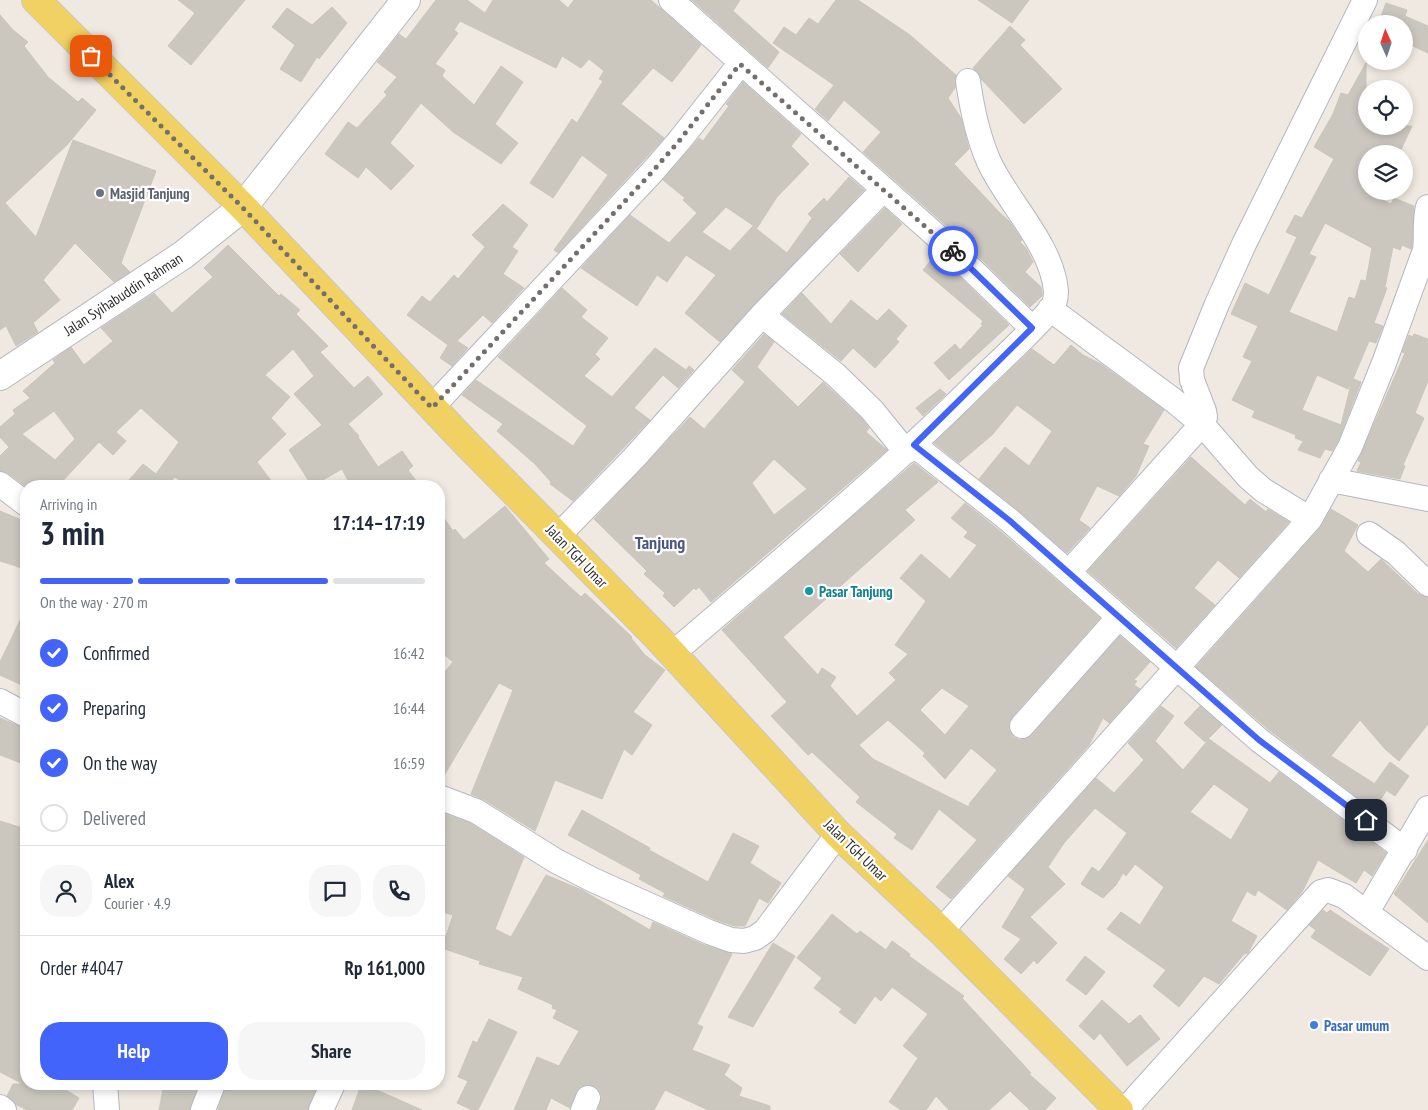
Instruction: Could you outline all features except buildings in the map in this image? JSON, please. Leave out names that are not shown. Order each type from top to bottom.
[{"type":"main road","name":"Jalan TGH Umar","points":[[36,0],[242,207],[432,408],[657,637],[671,655],[838,834],[941,931],[1119,1110]]},
{"type":"street","name":"Jalan Syihabuddin Rahman","points":[[0,376],[183,254],[242,207],[406,0]]},
{"type":"street","points":[[671,0],[740,64],[940,239],[1032,328]]},
{"type":"street","points":[[1069,572],[1202,424],[1205,417],[1204,411],[1192,380],[1191,368],[1244,244],[1365,0]]},
{"type":"street","points":[[432,408],[653,171],[740,64]]},
{"type":"street","points":[[671,655],[910,448],[1032,328],[1050,309],[1056,299],[1051,270],[1028,224],[989,163],[972,105],[968,81]]},
{"type":"street","points":[[558,536],[641,451],[762,315],[884,189]]},
{"type":"street","points":[[941,931],[1177,668],[1321,500],[1350,447],[1381,371],[1425,250],[1427,238],[1425,222],[1428,207]]},
{"type":"street","points":[[1050,309],[1173,400],[1202,424],[1248,477],[1264,490],[1321,500],[1428,499]]},
{"type":"street","points":[[762,315],[836,375],[910,448],[1009,520],[1259,740],[1404,850]]},
{"type":"street","points":[[0,484],[20,499]]},
{"type":"street","points":[[1368,534],[1396,553],[1428,584]]},
{"type":"street","points":[[1022,726],[1119,617]]},
{"type":"street","points":[[0,701],[20,712]]},
{"type":"street","points":[[445,799],[476,811],[556,862],[731,940],[744,941],[755,938],[765,931],[838,834]]},
{"type":"street","points":[[1367,912],[1428,808]]},
{"type":"street","points":[[1125,1110],[1320,892],[1328,890],[1336,892],[1367,912],[1428,958]]},
{"type":"street","points":[[105,1090],[107,1110]]},
{"type":"street","points":[[203,1110],[211,1090]]},
{"type":"street","points":[[321,1110],[330,1090]]},
{"type":"street","points":[[0,1107],[4,1110]]},
{"type":"way so far","points":[[91,56],[242,207],[432,408],[653,171],[740,64],[953,251]]},
{"type":"place","name":"Masjid Tanjung","points":[[100,193]]},
{"type":"place","name":"Pasar Tanjung","points":[[809,591]]},
{"type":"place","name":"Pasar umum","points":[[1314,1025]]},
{"type":"district","name":"Tanjung","points":[[660,542]]},
{"type":"route","points":[[953,251],[1032,328],[914,445],[1009,520],[1259,740],[1366,820]]}]
